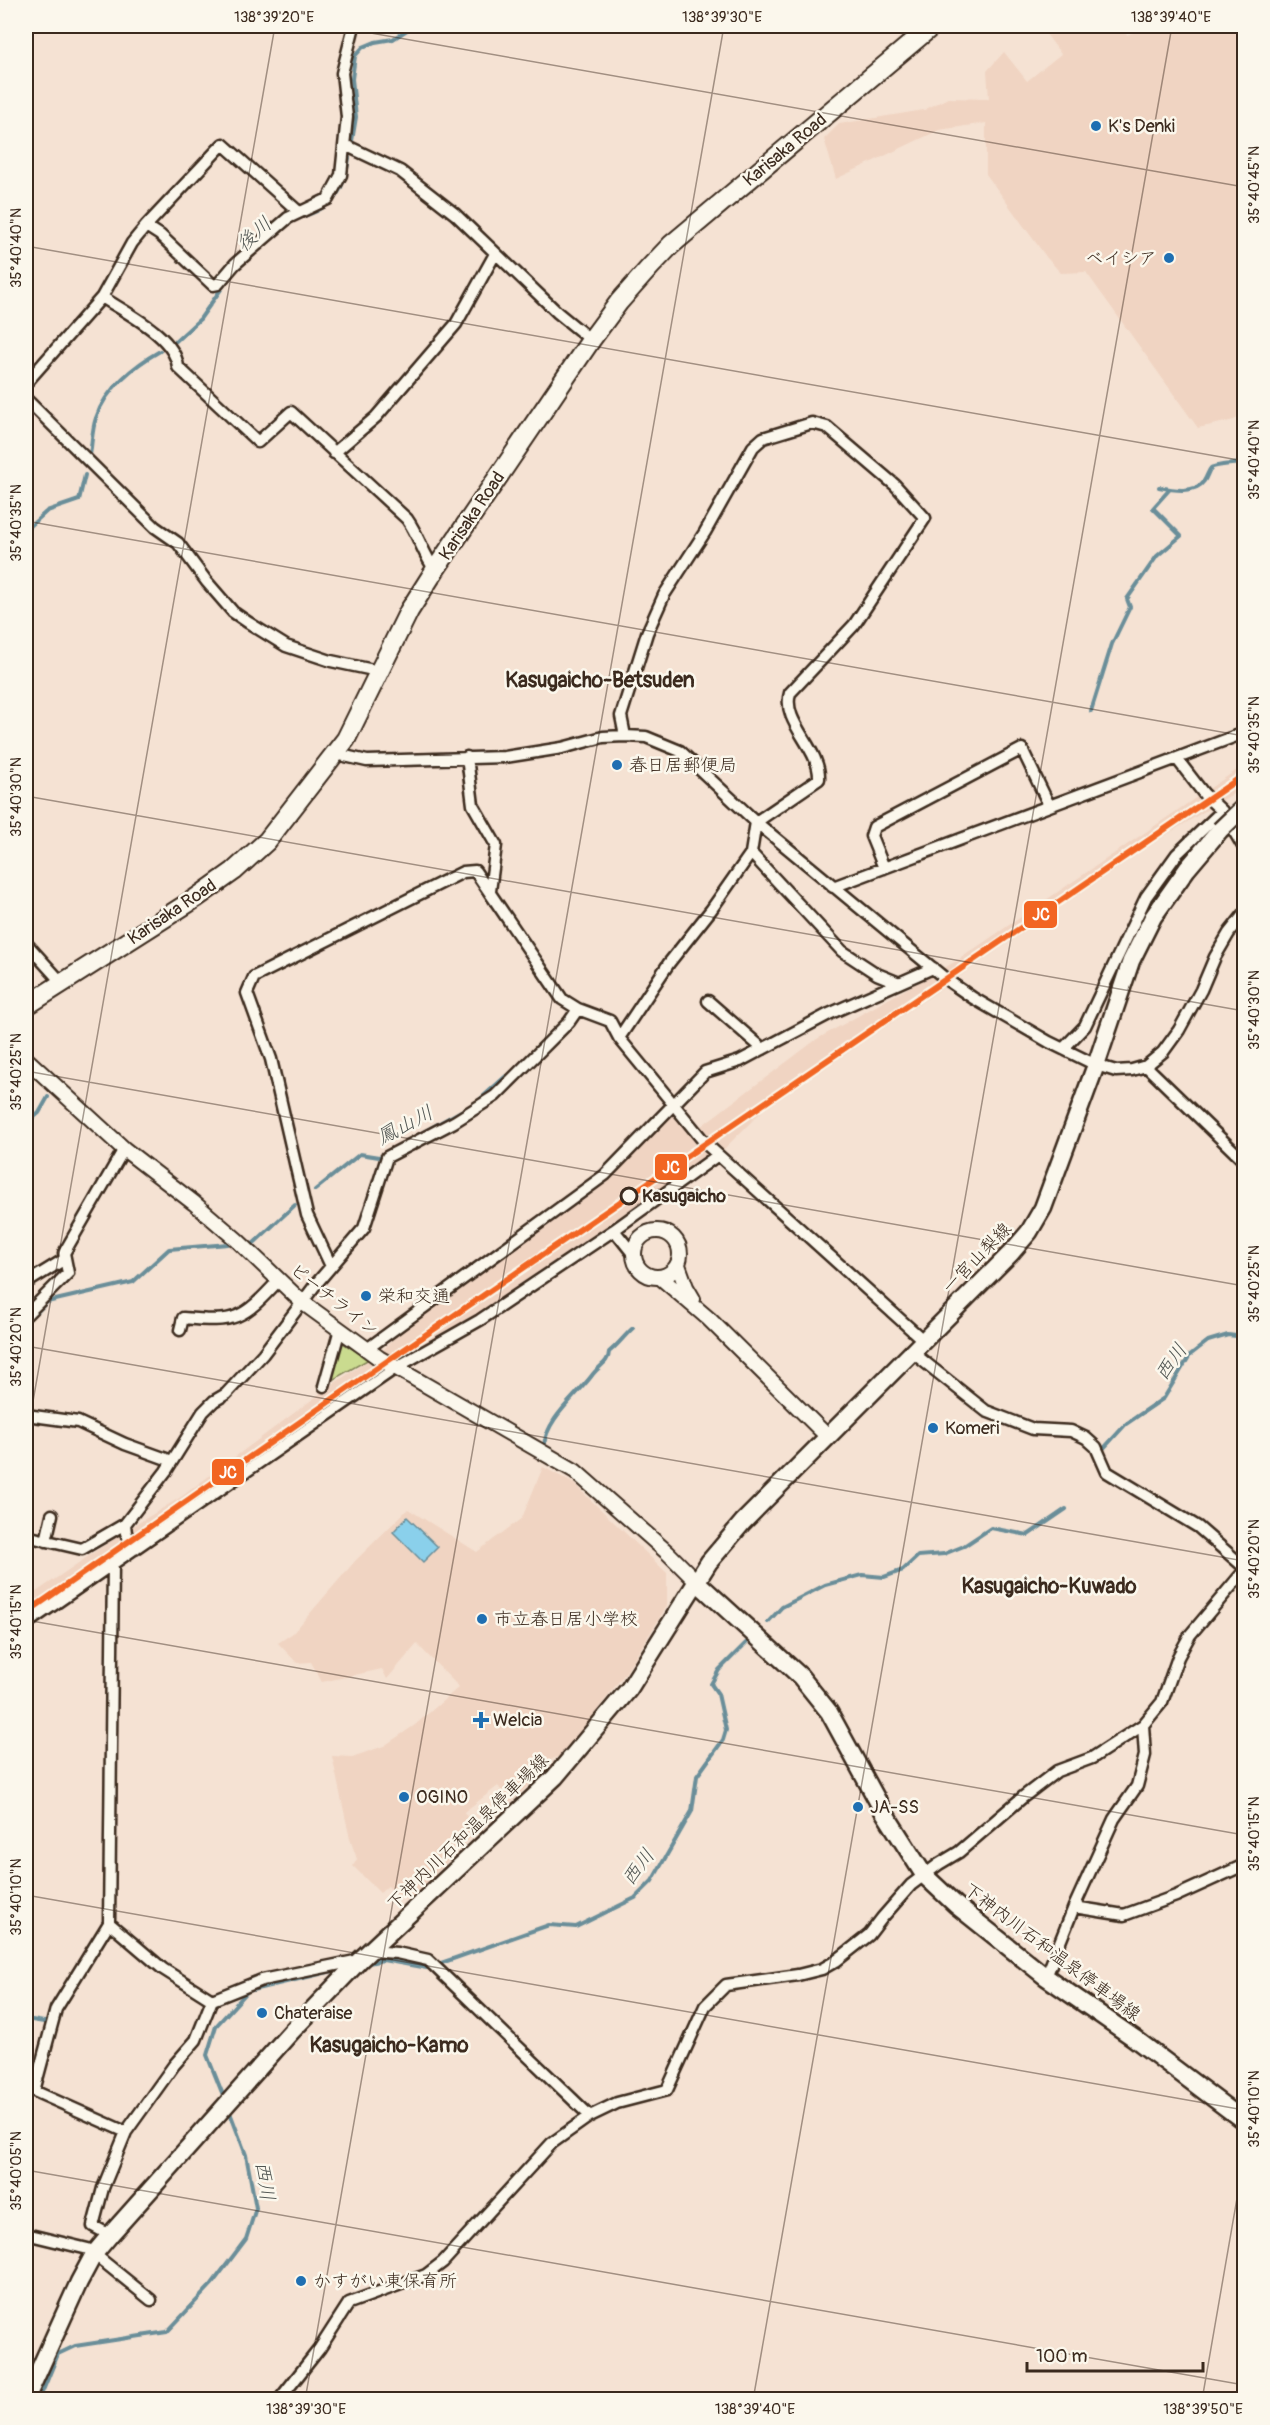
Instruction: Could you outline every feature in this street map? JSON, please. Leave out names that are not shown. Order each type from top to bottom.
[{"type":"highway","name":"Karisaka Road","points":[[26,1006],[234,871],[267,841],[346,739],[409,611],[619,302],[671,245],[932,26]]},
{"type":"main road","name":"一宮山梨線","points":[[698,1583],[709,1562],[743,1522],[1011,1253],[1029,1232],[1043,1208],[1096,1065],[1131,961],[1154,917],[1186,869],[1220,830],[1245,807]]},
{"type":"main road","name":"下神内川石和温泉停車場線","points":[[26,2400],[30,2376],[94,2254],[226,2105],[365,1956],[555,1777],[629,1689],[698,1583],[800,1676],[829,1712],[882,1809],[924,1875],[956,1905],[1046,1977],[1134,2038],[1245,2121]]},
{"type":"street","points":[[146,226],[160,235],[213,285],[218,284],[235,264],[274,229],[299,212],[328,199],[341,175],[347,117],[342,73],[354,26]]},
{"type":"street","points":[[26,383],[102,297],[132,243],[146,226],[223,144],[299,212]]},
{"type":"street","points":[[345,145],[400,171],[456,214],[558,313],[591,340]]},
{"type":"street","points":[[334,453],[376,417],[456,324],[495,254]]},
{"type":"street","points":[[102,297],[158,333],[177,356],[177,367],[258,442],[291,412],[407,519],[420,538],[423,555],[435,570]]},
{"type":"street","points":[[26,399],[84,460],[155,527],[178,543],[233,612],[286,646],[331,662],[378,671]]},
{"type":"street","points":[[619,1038],[669,963],[752,853],[756,822],[819,779],[820,769],[816,759],[793,718],[788,702],[790,693],[854,625],[925,518],[895,485],[827,427],[812,423],[763,438],[753,447],[705,532],[664,595],[647,633],[621,716],[625,736]]},
{"type":"street","points":[[833,887],[1245,733]]},
{"type":"street","points":[[336,754],[367,761],[505,757],[562,748],[603,737],[646,737],[680,751],[756,822],[833,887],[973,998],[1063,1049],[1096,1065],[1116,1071],[1146,1066],[1163,1052],[1179,1030],[1229,933],[1245,914]]},
{"type":"street","points":[[884,868],[871,836],[874,827],[1022,749],[1049,805]]},
{"type":"street","points":[[467,757],[473,805],[496,845],[490,891]]},
{"type":"street","points":[[1177,759],[1204,794],[1222,812],[1245,848]]},
{"type":"street","points":[[1063,1049],[1085,1026],[1146,897],[1177,854],[1222,812]]},
{"type":"street","points":[[752,853],[842,951],[877,974],[899,983]]},
{"type":"street","points":[[279,2400],[320,2348],[349,2303],[426,2276],[444,2262],[552,2143],[590,2116],[616,2103],[667,2090],[705,2006],[726,1985],[798,1975],[822,1969],[836,1961],[869,1935],[911,1885],[960,1852],[1023,1797],[1058,1771],[1092,1758],[1143,1725],[1162,1702],[1178,1657],[1190,1635],[1245,1569],[1198,1527],[1107,1472],[1096,1447],[1086,1438],[1071,1431],[1032,1429],[986,1411],[706,1144],[619,1038],[610,1021],[578,1009],[562,999],[475,871],[463,872],[254,977],[246,993],[272,1059],[307,1215],[331,1266]]},
{"type":"street","points":[[26,943],[63,984]]},
{"type":"street","points":[[367,1349],[606,1175],[705,1072],[740,1061],[829,1014],[933,968]]},
{"type":"street","points":[[708,1001],[763,1049]]},
{"type":"street","points":[[26,1536],[82,1549],[125,1524],[172,1461],[203,1412],[214,1401],[226,1394],[263,1354],[302,1302],[364,1228],[387,1157],[454,1122],[495,1096],[569,1022],[578,1009]]},
{"type":"street","points":[[1146,1066],[1245,1161]]},
{"type":"street","name":"ピーチライン","points":[[29,1068],[124,1149],[194,1203],[302,1302],[367,1349],[575,1471],[668,1553],[698,1583]]},
{"type":"street","points":[[26,1315],[68,1273],[64,1253],[124,1149]]},
{"type":"street","points":[[26,1624],[397,1367],[480,1320],[614,1230],[718,1155]]},
{"type":"street","points":[[614,1230],[634,1255],[640,1269],[652,1276],[660,1277],[673,1271],[678,1265]]},
{"type":"street","points":[[634,1255],[638,1240],[651,1231],[673,1236],[680,1250],[678,1265],[686,1287],[709,1319]]},
{"type":"street","points":[[26,1282],[65,1259]]},
{"type":"street","points":[[660,1277],[709,1319],[828,1437]]},
{"type":"street","points":[[180,1330],[183,1318],[214,1321],[237,1318],[259,1301],[279,1280]]},
{"type":"street","points":[[324,1386],[340,1329]]},
{"type":"street","points":[[26,1415],[78,1422],[125,1444],[172,1461]]},
{"type":"street","points":[[46,1541],[52,1515]]},
{"type":"street","points":[[125,1524],[126,1533],[135,1549]]},
{"type":"street","points":[[113,1564],[109,1923],[56,2009],[34,2091],[126,2132]]},
{"type":"street","points":[[1046,1977],[1074,1907],[1114,1819],[1137,1786],[1145,1755],[1143,1725]]},
{"type":"street","points":[[1074,1907],[1124,1915],[1176,1896],[1245,1865]]},
{"type":"street","points":[[109,1923],[163,1969],[212,2000]]},
{"type":"street","points":[[110,2235],[93,2226],[103,2188],[126,2132],[174,2065],[196,2040],[212,2000],[262,1980],[365,1956],[397,1953],[428,1960],[590,2116]]},
{"type":"street","points":[[26,2234],[88,2249],[151,2301]]},
{"type":"shaded area","points":[[1040,26],[1116,26],[1127,35],[1147,26],[1244,26],[1244,210],[1241,212],[1244,217],[1244,414],[1234,420],[1198,428],[1086,272],[1061,273],[1047,258],[986,174],[986,123],[939,130],[836,179],[824,139],[839,124],[924,110],[948,98],[989,99],[987,71],[1004,52],[1027,81],[1061,54]]},
{"type":"shaded area","points":[[1244,765],[1244,787],[1148,846],[768,1105],[718,1155],[480,1320],[398,1359],[383,1373],[26,1619],[26,1599],[122,1533],[181,1497],[329,1387],[383,1350],[424,1306],[605,1175],[673,1103],[696,1130],[817,1039],[958,960]]},
{"type":"shaded area","name":"市立春日居小学校","points":[[543,1467],[573,1483],[667,1573],[667,1606],[626,1672],[565,1753],[549,1761],[545,1771],[510,1802],[498,1786],[464,1812],[476,1832],[412,1898],[401,1899],[388,1886],[380,1893],[353,1866],[357,1859],[350,1839],[332,1756],[352,1757],[384,1746],[415,1725],[459,1687],[417,1644],[387,1679],[382,1669],[322,1682],[311,1662],[297,1663],[278,1643],[293,1633],[356,1560],[408,1509],[477,1552],[522,1518]]},
{"type":"green space","points":[[338,1340],[369,1359],[334,1379],[327,1379]]},
{"type":"water","points":[[407,1517],[438,1547],[423,1562],[393,1532]]},
{"type":"waterway","name":"後川","points":[[352,141],[356,117],[352,79],[355,56],[363,47],[393,39],[413,26]]},
{"type":"waterway","name":"後川","points":[[301,217],[321,208],[335,197],[344,181],[349,158]]},
{"type":"waterway","name":"後川","points":[[176,341],[200,319],[224,285]]},
{"type":"waterway","name":"後川","points":[[90,455],[95,422],[106,397],[131,371],[160,351]]},
{"type":"waterway","points":[[1159,487],[1183,490],[1195,488],[1204,481],[1211,468],[1244,463]]},
{"type":"waterway","name":"後川","points":[[26,530],[47,511],[79,500],[85,475]]},
{"type":"waterway","points":[[1091,711],[1112,644],[1130,607],[1127,599],[1157,556],[1181,536],[1153,508],[1170,489]]},
{"type":"waterway","name":"鳳山川","points":[[477,1102],[506,1076]]},
{"type":"waterway","points":[[26,1124],[39,1113],[48,1097]]},
{"type":"waterway","name":"鳳山川","points":[[407,1141],[463,1110]]},
{"type":"waterway","name":"鳳山川","points":[[315,1190],[360,1154],[379,1157],[385,1154]]},
{"type":"waterway","name":"鳳山川","points":[[254,1243],[295,1205]]},
{"type":"waterway","name":"鳳山川","points":[[38,1311],[47,1302],[133,1282],[169,1249],[228,1244]]},
{"type":"waterway","points":[[544,1447],[546,1437],[556,1417],[606,1361],[609,1352],[633,1328]]},
{"type":"waterway","name":"西川","points":[[1104,1448],[1126,1424],[1164,1398],[1190,1355],[1208,1341],[1228,1335],[1244,1337]]},
{"type":"waterway","name":"西川","points":[[768,1622],[782,1607],[825,1585],[862,1575],[884,1577],[903,1570],[918,1556],[944,1554],[964,1546],[991,1528],[1028,1535],[1066,1509]]},
{"type":"waterway","name":"西川","points":[[369,1963],[383,1960],[427,1968],[549,1925],[576,1927],[635,1898],[652,1881],[692,1811],[697,1776],[723,1740],[726,1730],[718,1694],[711,1684],[719,1670],[747,1642]]},
{"type":"waterway","name":"西川","points":[[225,2100],[207,2055],[216,2026],[248,1991],[337,1970]]},
{"type":"waterway","name":"鳳山川","points":[[26,2019],[50,2023]]},
{"type":"waterway","name":"西川","points":[[39,2400],[58,2354],[75,2346],[167,2332],[212,2284],[246,2239],[256,2208],[246,2155],[229,2110]]},
{"type":"transit line","name":"JC","points":[[26,1613],[386,1362],[1244,775]]},
{"type":"place","name":"K's Denki","points":[[1096,126]]},
{"type":"place","name":"ベイシア","points":[[1169,258]]},
{"type":"place","name":"春日居郵便局","points":[[617,765]]},
{"type":"place","name":"Kasugaicho","points":[[629,1196]]},
{"type":"place","name":"栄和交通","points":[[366,1296]]},
{"type":"place","name":"Komeri","points":[[933,1428]]},
{"type":"place","name":"市立春日居小学校","points":[[482,1619]]},
{"type":"place","name":"Welcia","points":[[481,1720]]},
{"type":"place","name":"OGINO","points":[[404,1797]]},
{"type":"place","name":"JA-SS","points":[[858,1807]]},
{"type":"place","name":"Chateraise","points":[[262,2013]]},
{"type":"place","name":"かすがい東保育所","points":[[301,2281]]},
{"type":"district","name":"Kasugaicho-Betsuden","points":[[600,680]]},
{"type":"district","name":"Kasugaicho-Kuwado","points":[[1049,1586]]},
{"type":"district","name":"Kasugaicho-Kamo","points":[[389,2045]]}]
